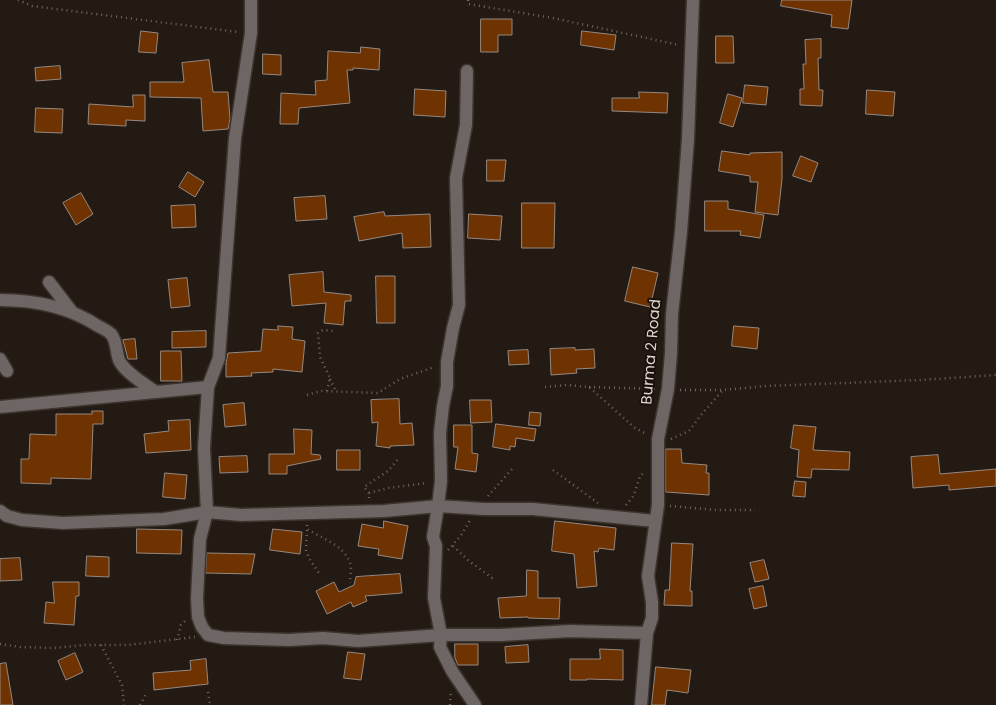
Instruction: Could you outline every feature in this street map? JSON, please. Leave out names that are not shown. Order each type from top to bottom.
[{"type":"street","points":[[251,0],[251,33],[235,138],[219,358],[208,387],[204,448],[207,512],[200,539],[197,610],[202,627],[208,636],[289,640],[323,638],[358,640],[570,631],[647,633]]},
{"type":"street","name":"Burma 2 Road","points":[[641,705],[647,633],[652,618],[652,602],[648,576],[658,505],[658,443],[668,390],[672,314],[688,139],[693,0]]},
{"type":"street","points":[[467,71],[466,125],[456,178],[459,305],[447,362],[447,386],[440,433],[441,481],[433,537],[436,546],[434,598],[441,636],[440,647],[452,671],[475,705]]},
{"type":"street","points":[[49,282],[72,312]]},
{"type":"street","points":[[0,300],[30,301],[72,312],[86,318],[111,334],[116,343],[119,361],[135,377],[156,392]]},
{"type":"street","points":[[0,359],[7,371]]},
{"type":"street","points":[[0,407],[208,387]]},
{"type":"street","points":[[0,511],[7,516],[22,520],[63,523],[164,518],[207,512],[241,515],[384,511],[438,506],[484,509],[533,509],[655,521]]},
{"type":"path","points":[[18,0],[32,6],[251,33]]},
{"type":"path","points":[[467,1],[690,47]]},
{"type":"path","points":[[334,331],[323,330],[318,333],[320,357],[336,391]]},
{"type":"path","points":[[307,395],[321,390],[378,393],[400,379],[447,362]]},
{"type":"path","points":[[544,387],[567,385],[668,390],[723,390],[766,386],[996,375]]},
{"type":"path","points":[[327,391],[330,378]]},
{"type":"path","points":[[589,387],[635,428],[658,443],[689,431],[723,390]]},
{"type":"path","points":[[384,511],[370,499],[369,493],[364,487],[388,472],[399,458]]},
{"type":"path","points":[[553,470],[593,498],[607,516],[617,513],[626,506],[634,495],[640,476],[658,464]]},
{"type":"path","points":[[369,493],[388,488],[441,481]]},
{"type":"path","points":[[658,505],[716,510],[755,510]]},
{"type":"path","points":[[307,513],[306,550],[309,558],[322,576]]},
{"type":"path","points":[[307,529],[332,542],[344,554],[350,563],[350,582]]},
{"type":"path","points":[[433,537],[452,545],[469,561],[495,580]]},
{"type":"path","points":[[177,640],[181,625],[197,610]]},
{"type":"path","points":[[0,644],[20,647],[54,648],[101,644],[128,645],[208,636]]},
{"type":"path","points":[[101,644],[122,685],[124,705]]},
{"type":"path","points":[[208,692],[210,705]]},
{"type":"path","points":[[140,705],[146,694]]},
{"type":"building","points":[[782,0],[852,0],[848,29],[831,27],[832,15],[781,6]]},
{"type":"building","points":[[481,19],[512,19],[512,35],[498,35],[498,52],[481,52]]},
{"type":"building","points":[[141,31],[158,33],[156,53],[139,52]]},
{"type":"building","points":[[582,31],[616,35],[614,50],[581,45]]},
{"type":"building","points":[[716,36],[733,36],[734,63],[716,63]]},
{"type":"building","points":[[821,39],[821,58],[818,58],[819,90],[823,90],[822,106],[800,105],[800,89],[804,89],[803,64],[806,64],[805,40]]},
{"type":"building","points":[[361,47],[380,49],[379,70],[353,68],[353,70],[347,70],[350,103],[299,108],[298,124],[280,124],[281,93],[316,95],[315,81],[327,80],[328,51],[360,53]]},
{"type":"building","points":[[263,54],[281,55],[281,75],[263,74]]},
{"type":"building","points":[[209,60],[213,92],[228,92],[230,119],[228,129],[203,131],[201,98],[150,97],[150,82],[184,82],[182,63]]},
{"type":"building","points":[[60,66],[61,79],[36,81],[35,68]]},
{"type":"building","points":[[745,85],[768,87],[766,105],[743,103]]},
{"type":"building","points":[[415,89],[446,91],[445,117],[414,115]]},
{"type":"building","points":[[867,90],[895,92],[893,116],[866,114]]},
{"type":"building","points":[[639,92],[668,93],[667,113],[612,111],[612,98],[639,98]]},
{"type":"building","points":[[728,94],[742,98],[733,127],[720,123]]},
{"type":"building","points":[[133,95],[145,95],[145,121],[126,120],[126,126],[88,124],[89,104],[133,107]]},
{"type":"building","points":[[36,108],[63,109],[62,133],[35,132]]},
{"type":"building","points":[[722,151],[750,155],[750,153],[782,152],[782,179],[778,215],[755,212],[758,182],[750,182],[750,176],[719,171]]},
{"type":"building","points":[[801,156],[818,163],[811,182],[793,176]]},
{"type":"building","points":[[487,160],[506,160],[504,181],[487,181]]},
{"type":"building","points":[[188,172],[204,182],[195,197],[179,187]]},
{"type":"building","points":[[81,193],[93,214],[76,225],[63,203]]},
{"type":"building","points":[[325,196],[327,219],[296,221],[294,198]]},
{"type":"building","points":[[705,201],[728,201],[728,209],[764,215],[760,238],[740,235],[741,231],[705,231]]},
{"type":"building","points":[[522,203],[555,203],[554,248],[522,248]]},
{"type":"building","points":[[195,205],[196,227],[172,228],[171,206]]},
{"type":"building","points":[[384,212],[385,216],[430,214],[431,247],[403,248],[402,233],[359,241],[354,217]]},
{"type":"building","points":[[469,214],[502,216],[500,240],[468,238]]},
{"type":"building","points":[[633,267],[658,273],[650,307],[625,301]]},
{"type":"building","points":[[323,272],[324,292],[351,295],[351,301],[345,301],[343,325],[324,323],[326,303],[292,306],[289,275]]},
{"type":"building","points":[[376,276],[395,276],[395,323],[377,323]]},
{"type":"building","points":[[187,278],[190,306],[171,308],[168,280]]},
{"type":"building","points":[[278,326],[293,327],[292,339],[305,341],[302,372],[273,369],[273,372],[251,373],[252,376],[226,377],[228,353],[261,351],[263,329],[278,330]]},
{"type":"building","points":[[734,326],[759,328],[757,349],[732,346]]},
{"type":"building","points":[[206,331],[206,347],[172,348],[172,332]]},
{"type":"building","points":[[135,339],[137,359],[128,359],[123,340]]},
{"type":"building","points":[[575,348],[575,350],[594,349],[595,368],[576,369],[577,373],[551,375],[550,349]]},
{"type":"building","points":[[528,350],[529,364],[509,365],[508,351]]},
{"type":"building","points":[[161,351],[181,351],[182,381],[161,381]]},
{"type":"building","points":[[399,399],[400,424],[412,423],[414,445],[390,446],[390,448],[376,446],[378,422],[372,423],[371,400]]},
{"type":"building","points":[[470,400],[491,400],[492,422],[471,423]]},
{"type":"building","points":[[244,403],[246,425],[225,427],[223,405]]},
{"type":"building","points":[[92,411],[103,411],[103,424],[93,424],[91,479],[51,478],[51,484],[21,483],[21,459],[29,459],[30,434],[56,435],[56,414],[92,414]]},
{"type":"building","points":[[530,412],[541,413],[540,426],[529,425]]},
{"type":"building","points":[[190,420],[191,450],[146,453],[144,434],[169,431],[168,421]]},
{"type":"building","points":[[496,424],[536,429],[534,441],[516,438],[515,447],[510,446],[510,450],[493,447]]},
{"type":"building","points":[[454,425],[472,425],[472,453],[478,454],[476,472],[455,469],[458,447],[454,447]]},
{"type":"building","points":[[794,425],[816,427],[813,450],[850,452],[849,470],[812,469],[811,478],[797,477],[799,450],[791,448]]},
{"type":"building","points":[[294,429],[312,430],[311,454],[320,455],[321,459],[287,466],[287,474],[269,474],[269,454],[294,454]]},
{"type":"building","points":[[666,449],[681,449],[682,463],[707,465],[706,473],[709,473],[709,495],[666,492]]},
{"type":"building","points":[[337,450],[360,450],[360,470],[337,470]]},
{"type":"building","points":[[938,455],[940,474],[996,469],[996,486],[949,490],[949,485],[913,488],[911,457]]},
{"type":"building","points":[[247,456],[248,472],[220,473],[219,457]]},
{"type":"building","points":[[165,473],[187,475],[185,499],[163,497]]},
{"type":"building","points":[[795,481],[806,482],[805,497],[793,496]]},
{"type":"building","points":[[384,521],[408,526],[402,559],[378,555],[379,549],[358,546],[362,524],[383,528]]},
{"type":"building","points":[[555,521],[616,528],[614,550],[599,548],[598,552],[594,551],[597,586],[577,588],[574,554],[552,551]]},
{"type":"building","points":[[137,529],[182,530],[181,554],[137,553]]},
{"type":"building","points":[[273,529],[302,532],[300,554],[270,550]]},
{"type":"building","points":[[672,543],[693,544],[690,591],[692,591],[692,606],[664,605],[665,590],[669,590]]},
{"type":"building","points":[[207,553],[255,554],[251,574],[206,573]]},
{"type":"building","points":[[87,556],[109,557],[109,577],[86,576]]},
{"type":"building","points":[[20,558],[22,580],[0,581],[0,559]]},
{"type":"building","points":[[764,560],[769,579],[755,582],[750,563]]},
{"type":"building","points":[[527,570],[538,571],[538,598],[560,598],[559,619],[500,618],[498,598],[526,596]]},
{"type":"building","points":[[400,574],[402,593],[365,596],[367,601],[353,607],[351,602],[327,614],[316,591],[334,582],[339,592],[354,585],[356,577]]},
{"type":"building","points":[[53,582],[79,582],[79,596],[76,596],[74,625],[44,623],[46,602],[54,603]]},
{"type":"building","points":[[763,586],[767,606],[754,609],[749,589]]},
{"type":"building","points":[[455,644],[478,644],[478,665],[458,665],[455,658]]},
{"type":"building","points":[[528,645],[529,662],[506,663],[505,647]]},
{"type":"building","points":[[600,649],[623,650],[623,680],[570,680],[570,659],[600,659]]},
{"type":"building","points":[[348,652],[365,654],[361,680],[344,678]]},
{"type":"building","points":[[75,653],[83,672],[66,680],[58,661]]},
{"type":"building","points":[[206,659],[208,684],[154,690],[153,673],[191,670],[190,661]]},
{"type":"building","points":[[6,663],[13,705],[0,705],[0,664]]},
{"type":"building","points":[[656,667],[691,670],[688,693],[667,690],[665,705],[652,705]]}]
